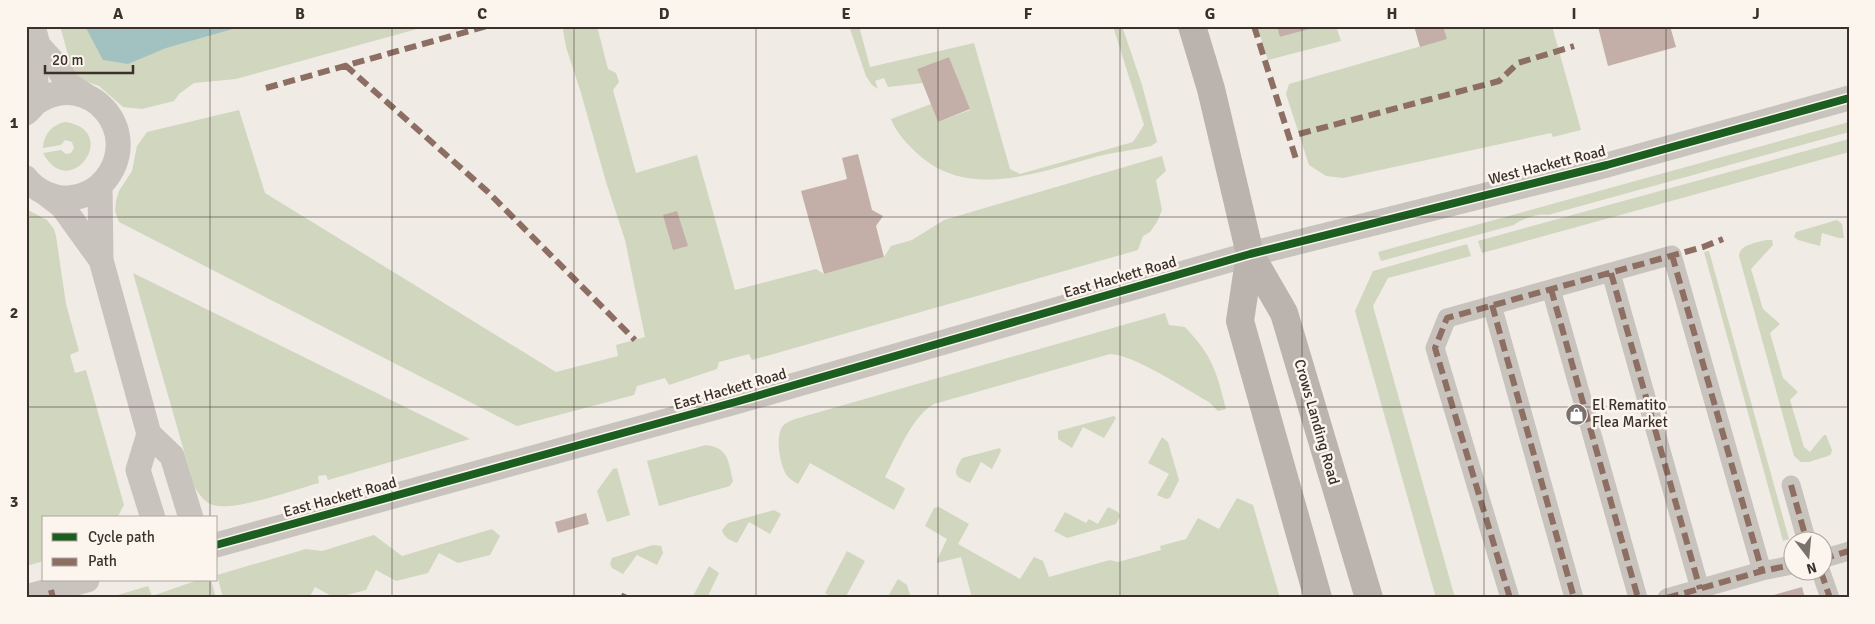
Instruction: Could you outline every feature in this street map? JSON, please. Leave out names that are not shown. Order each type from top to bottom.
[{"type":"main road","name":"Crows Landing Road","points":[[1192,26],[1211,89],[1250,254],[1284,313],[1369,598]]},
{"type":"main road","name":"Crows Landing Road","points":[[1250,254],[1240,321],[1318,598]]},
{"type":"street","points":[[36,36],[68,84],[107,111],[117,128],[120,149],[114,170],[100,186],[81,197],[63,198],[36,185]]},
{"type":"street","points":[[32,108],[36,36]]},
{"type":"street","points":[[32,108],[56,95],[73,93],[92,99]]},
{"type":"street","name":"West Hackett Road","points":[[1250,254],[1607,165],[1849,98]]},
{"type":"street","points":[[36,185],[62,206],[101,260]]},
{"type":"street","points":[[100,186],[101,260],[149,434],[172,456],[190,516]]},
{"type":"street","name":"East Hackett Road","points":[[218,544],[730,403],[1250,254]]},
{"type":"street","points":[[1510,598],[1435,348],[1447,318],[1672,255],[1762,571]]},
{"type":"street","points":[[1611,272],[1700,589]]},
{"type":"street","points":[[1551,289],[1638,598]]},
{"type":"street","points":[[1492,305],[1574,598]]},
{"type":"street","points":[[149,434],[138,470],[153,516]]},
{"type":"street","points":[[1791,485],[1804,532]]},
{"type":"street","points":[[1832,555],[1849,551]]},
{"type":"street","points":[[1667,598],[1782,567]]},
{"type":"street","points":[[26,597],[80,582]]},
{"type":"street","points":[[1824,582],[1830,598]]},
{"type":"green space","points":[[60,26],[428,26],[236,79],[194,83],[179,94],[174,101],[142,109],[123,107],[99,86],[77,78],[63,60],[69,58]]},
{"type":"green space","points":[[566,26],[597,26],[608,69],[616,73],[619,82],[613,90],[636,173],[697,155],[735,290],[816,269],[824,274],[884,257],[891,246],[912,240],[944,220],[1162,156],[1166,171],[1156,180],[1162,210],[1150,232],[1143,236],[1138,250],[752,360],[749,354],[719,362],[717,369],[669,385],[665,378],[637,386],[634,395],[517,426],[119,222],[115,211],[119,191],[132,171],[137,146],[147,132],[239,110],[265,193],[556,372],[618,356],[616,345],[645,337],[625,240],[566,47],[563,30]]},
{"type":"green space","points":[[849,26],[859,26],[870,67],[974,43],[1010,169],[1020,174],[1133,142],[1144,125],[1113,26],[1122,26],[1142,85],[1157,142],[1151,146],[1099,156],[1030,174],[983,179],[960,177],[939,169],[919,155],[899,134],[891,119],[931,104],[938,122],[970,110],[949,57],[917,69],[923,83],[888,87],[884,78],[875,81],[878,89],[872,85],[866,76]]},
{"type":"green space","points":[[1257,26],[1277,26],[1281,37],[1319,26],[1336,26],[1341,41],[1268,60]]},
{"type":"green space","points":[[1443,26],[1552,26],[1581,130],[1553,137],[1551,133],[1343,178],[1326,176],[1309,165],[1286,94],[1289,84],[1446,39]]},
{"type":"green space","points":[[65,122],[82,128],[89,137],[90,149],[85,160],[77,168],[66,171],[54,167],[43,153],[61,150],[66,154],[71,153],[74,148],[72,142],[65,140],[61,145],[43,148],[45,137],[50,130],[56,125]]},
{"type":"green space","points":[[1849,122],[1849,132],[1548,215],[1530,217],[1514,225],[1381,261],[1378,252]]},
{"type":"green space","points":[[1849,139],[1849,152],[1482,253],[1478,241]]},
{"type":"green space","points":[[26,209],[47,220],[54,229],[66,304],[79,351],[70,355],[75,373],[86,370],[124,505],[118,516],[42,516],[42,562],[26,566]]},
{"type":"green space","points":[[1837,220],[1842,224],[1844,238],[1822,233],[1820,246],[1798,240],[1794,237],[1796,232]]},
{"type":"green space","points":[[1772,240],[1773,245],[1751,269],[1763,309],[1780,324],[1770,333],[1783,378],[1798,392],[1790,400],[1804,447],[1810,452],[1826,435],[1832,450],[1828,456],[1809,462],[1801,462],[1794,456],[1739,256],[1745,246]]},
{"type":"green space","points":[[1467,244],[1471,256],[1388,278],[1373,306],[1455,598],[1436,598],[1355,311],[1373,271]]},
{"type":"green space","points":[[1709,251],[1787,532],[1782,532],[1782,537],[1704,252]]},
{"type":"green space","points":[[133,273],[470,439],[328,480],[326,475],[318,476],[319,483],[250,503],[222,506],[210,504],[194,486]]},
{"type":"green space","points":[[1165,313],[1169,325],[1185,327],[1208,356],[1216,374],[1226,409],[1218,411],[1209,402],[1160,373],[1132,360],[1110,354],[934,404],[919,417],[912,427],[885,477],[905,489],[894,510],[810,463],[798,484],[785,473],[779,453],[779,438],[782,427],[789,421]]},
{"type":"green space","points":[[1114,416],[1116,418],[1104,438],[1083,427],[1072,448],[1058,439],[1058,431]]},
{"type":"green space","points":[[1162,437],[1168,442],[1179,480],[1170,498],[1166,499],[1157,495],[1169,474],[1148,463]]},
{"type":"green space","points":[[706,445],[719,449],[726,457],[733,481],[730,486],[659,506],[647,461]]},
{"type":"green space","points":[[1000,448],[1001,451],[992,469],[981,462],[970,483],[956,474],[962,458]]},
{"type":"green space","points":[[617,468],[630,515],[607,522],[597,491],[613,469]]},
{"type":"green space","points":[[1237,498],[1253,505],[1280,598],[972,598],[961,557],[937,563],[947,539],[925,526],[934,508],[939,507],[969,524],[958,544],[1020,579],[1034,557],[1043,561],[1049,577],[1110,560],[1118,562],[1161,550],[1160,546],[1186,539],[1198,518],[1219,529]]},
{"type":"green space","points":[[1108,507],[1118,512],[1120,516],[1116,524],[1067,538],[1054,531],[1065,512],[1086,523],[1089,519],[1098,524]]},
{"type":"green space","points":[[774,510],[781,514],[770,534],[749,522],[737,543],[723,533],[722,530],[728,523]]},
{"type":"green space","points":[[492,529],[500,536],[490,555],[458,563],[439,553],[428,573],[396,581],[376,570],[366,590],[335,598],[315,587],[309,598],[239,598],[233,595],[231,598],[223,598],[218,579],[218,575],[306,549],[322,551],[374,535],[402,556]]},
{"type":"green space","points":[[653,545],[661,546],[663,553],[657,565],[637,555],[623,574],[612,568],[610,564],[612,558]]},
{"type":"green space","points":[[847,551],[865,561],[845,598],[833,598],[825,593]]},
{"type":"green space","points":[[709,566],[719,573],[707,598],[692,598]]},
{"type":"green space","points":[[898,579],[907,585],[911,598],[887,598]]},
{"type":"green space","points":[[192,582],[212,582],[216,598],[108,598],[148,586],[152,596]]},
{"type":"water","points":[[85,26],[243,26],[166,48],[128,64],[103,60]]},
{"type":"building","points":[[1277,26],[1317,26],[1317,27],[1280,37]]},
{"type":"building","points":[[1414,26],[1443,26],[1447,39],[1420,47]]},
{"type":"building","points":[[1670,26],[1676,47],[1608,66],[1598,27]]},
{"type":"building","points":[[949,57],[970,109],[938,122],[917,69]]},
{"type":"building","points":[[858,154],[872,210],[883,216],[876,226],[884,257],[824,274],[801,191],[847,179],[842,158]]},
{"type":"building","points":[[677,211],[688,246],[673,250],[663,215]]},
{"type":"building","points":[[586,513],[589,524],[558,533],[555,522]]},
{"type":"building","points":[[1802,587],[1805,598],[1767,598],[1767,597]]},
{"type":"marked path","points":[[266,88],[487,26]]},
{"type":"marked path","points":[[1254,26],[1296,159]]},
{"type":"marked path","points":[[1299,134],[1499,81],[1518,63],[1574,46]]},
{"type":"marked path","points":[[345,65],[488,192],[635,340]]},
{"type":"marked path","points":[[1510,598],[1435,348],[1447,318],[1703,247],[1723,239]]},
{"type":"marked path","points":[[1672,255],[1762,571]]},
{"type":"marked path","points":[[1611,273],[1700,589]]},
{"type":"marked path","points":[[1551,289],[1638,598]]},
{"type":"marked path","points":[[1492,305],[1574,598]]},
{"type":"marked path","points":[[1791,485],[1804,532]]},
{"type":"marked path","points":[[1832,556],[1849,551]]},
{"type":"marked path","points":[[1667,598],[1782,567]]},
{"type":"marked path","points":[[1824,582],[1830,598]]},
{"type":"marked path","points":[[51,590],[53,598]]},
{"type":"marked path","points":[[623,598],[625,594]]},
{"type":"cycle path","points":[[218,544],[739,401],[1250,254],[1607,165],[1849,98]]},
{"type":"place","name":"El Rematito Flea Market","points":[[1576,414]]}]
